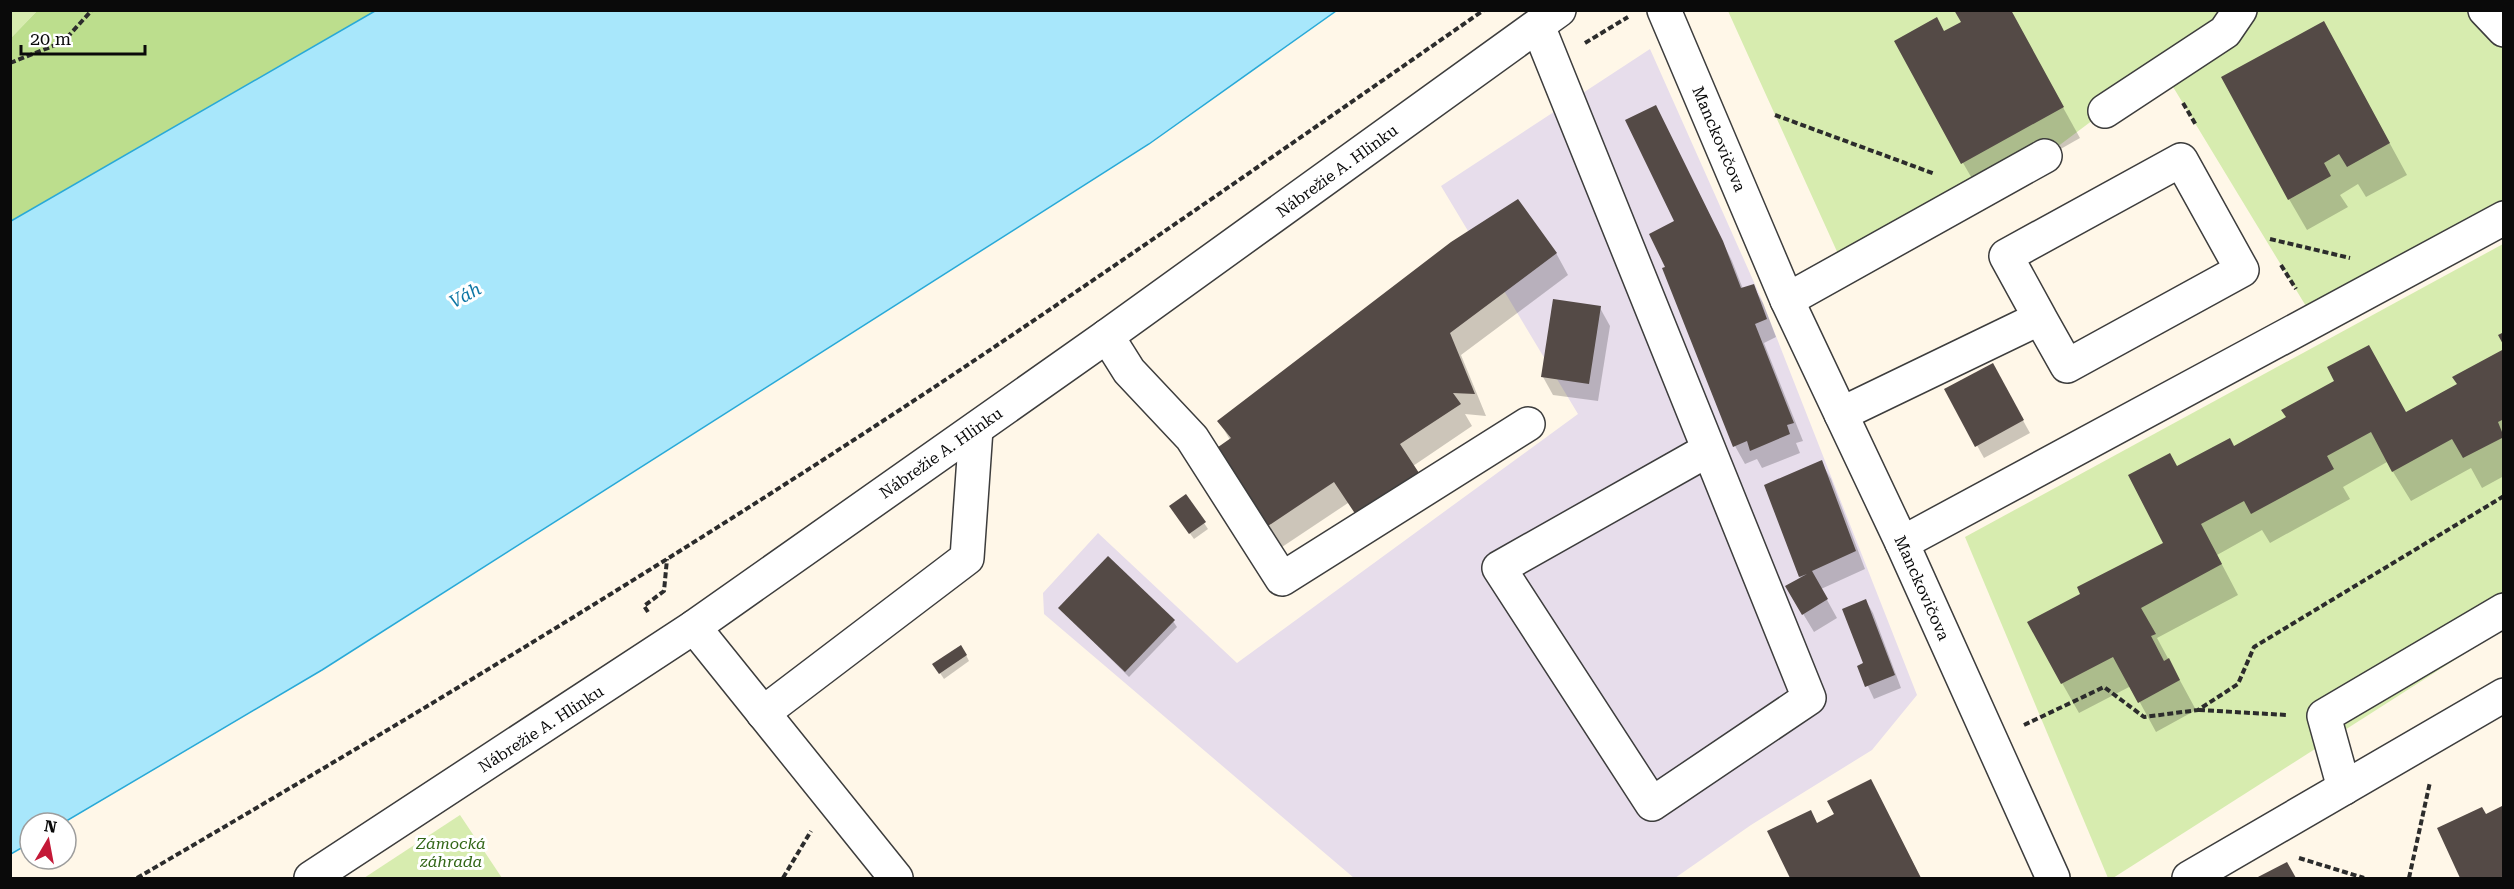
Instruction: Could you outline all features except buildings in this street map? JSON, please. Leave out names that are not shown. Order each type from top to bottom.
[{"type":"street","name":"Manckovičova","points":[[1664,10],[1787,300],[1902,543],[2053,879]]},
{"type":"street","points":[[2105,111],[2225,32],[2240,10]]},
{"type":"street","points":[[2485,10],[2504,30]]},
{"type":"street","points":[[1548,18],[1708,450],[1809,698],[1652,804],[1499,568],[1708,450]]},
{"type":"street","name":"Nábrežie A. Hlinku","points":[[311,879],[694,627],[1107,336],[1548,18]]},
{"type":"street","points":[[1787,300],[2044,156]]},
{"type":"street","points":[[2181,160],[2242,270],[2067,366],[2040,318],[2006,256],[2181,160]]},
{"type":"street","points":[[1902,543],[2504,218]]},
{"type":"street","points":[[1841,414],[2040,318]]},
{"type":"street","points":[[1107,336],[1129,371],[1192,438],[1282,579],[1528,424]]},
{"type":"street","points":[[763,712],[968,558],[976,429]]},
{"type":"street","points":[[2344,788],[2324,716],[2504,610]]},
{"type":"street","points":[[694,627],[896,879]]},
{"type":"street","points":[[2189,879],[2504,695]]},
{"type":"path","points":[[10,63],[63,42],[92,10]]},
{"type":"path","points":[[137,879],[398,726],[667,559],[932,388],[1484,10]]},
{"type":"path","points":[[1775,115],[1954,181],[1969,199]]},
{"type":"path","points":[[2217,226],[2406,271]]},
{"type":"path","points":[[2198,710],[2238,684],[2254,647],[2504,496]]},
{"type":"path","points":[[654,621],[644,606],[664,591],[667,559]]},
{"type":"path","points":[[1990,740],[2104,687],[2144,717],[2198,710],[2324,716]]},
{"type":"path","points":[[2409,879],[2441,731]]},
{"type":"path","points":[[783,879],[831,796]]},
{"type":"path","points":[[2250,843],[2364,879]]},
{"type":"shaded area","points":[[1650,49],[1761,298],[1917,695],[1872,750],[1751,825],[1675,878],[1354,878],[1044,614],[1043,593],[1098,533],[1237,663],[1578,414],[1441,186]]},
{"type":"green space","points":[[11,11],[37,11],[11,38]]},
{"type":"green space","points":[[37,11],[375,11],[11,221],[11,38]]},
{"type":"green space","points":[[1728,11],[2497,11],[2504,17],[2503,218],[2315,321],[2164,72],[2105,111],[2045,156],[1844,267]]},
{"type":"green space","points":[[2503,244],[2503,629],[2113,878],[2108,878],[1965,537]]},
{"type":"green space","name":"Zámocká záhrada","points":[[460,815],[502,878],[364,878]]},
{"type":"water","name":"Váh","points":[[375,10],[1336,11],[1149,144],[322,670],[78,814],[78,811],[18,811],[18,850],[11,854],[11,221]]}]
